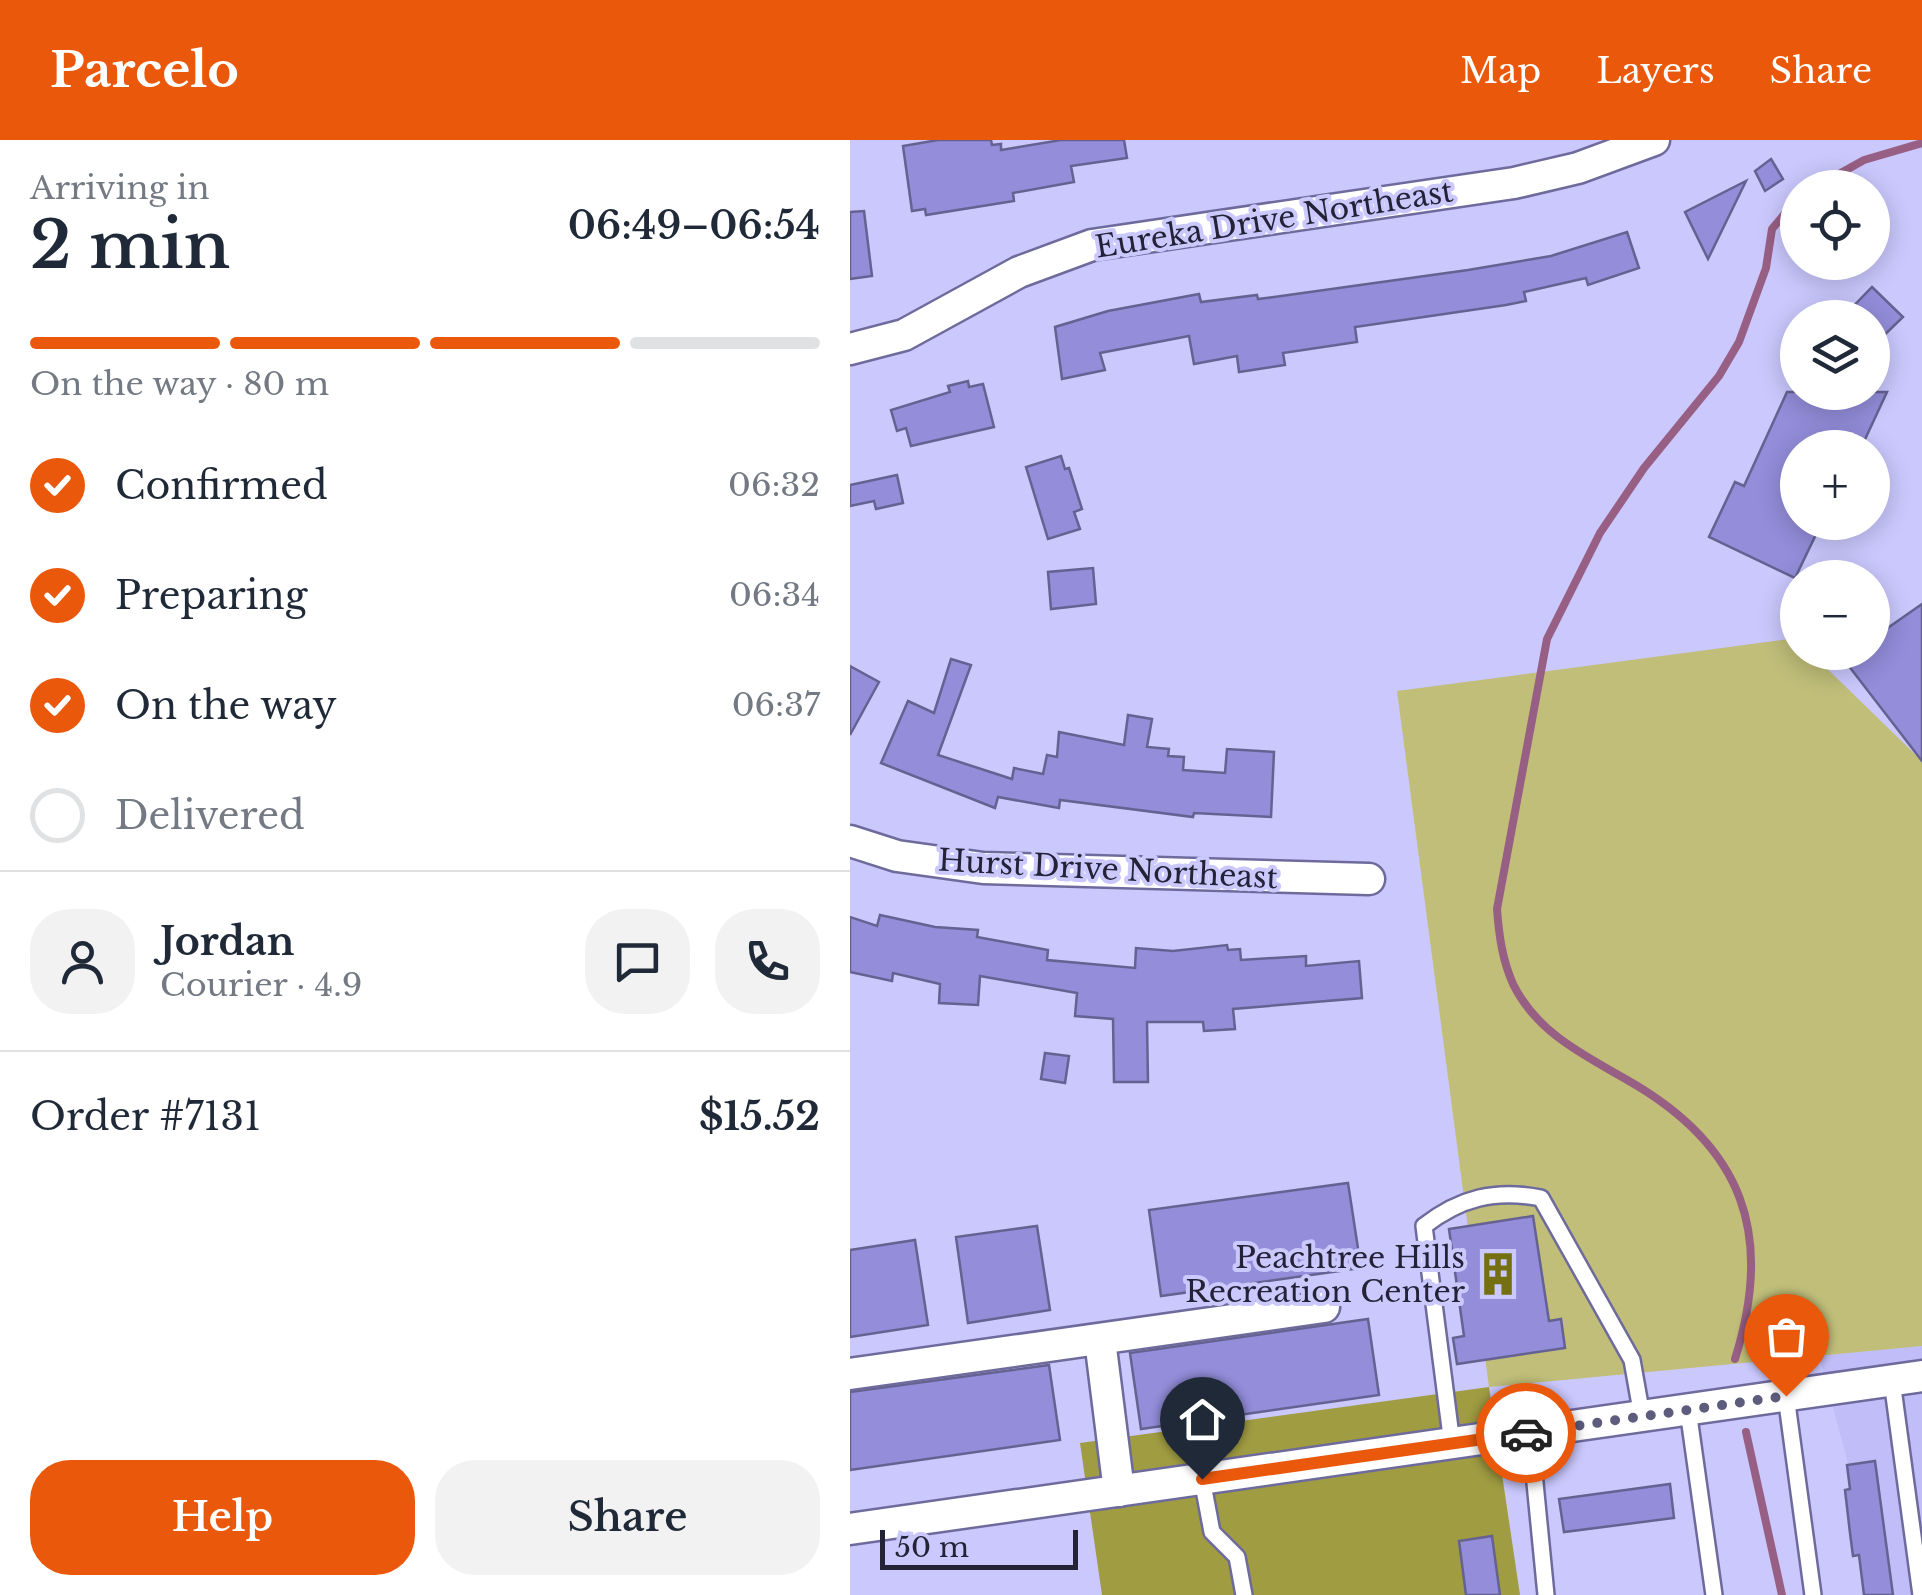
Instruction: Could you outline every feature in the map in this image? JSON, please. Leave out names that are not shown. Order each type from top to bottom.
[{"type":"street","name":"Eureka Drive Northeast","points":[[850,349],[904,335],[1019,272],[1092,246],[1514,182],[1578,168],[1654,140]]},
{"type":"street","name":"Hurst Drive Northeast","points":[[850,842],[897,856],[982,868],[1369,880]]},
{"type":"street","points":[[850,1374],[1324,1308]]},
{"type":"street","points":[[1100,1340],[1119,1491]]},
{"type":"street","points":[[850,1529],[1907,1378]]},
{"type":"lane","points":[[1452,1444],[1424,1226],[1448,1207],[1500,1193],[1541,1198],[1632,1360],[1642,1416]]},
{"type":"lane","points":[[1907,1378],[1921,1595]]},
{"type":"lane","points":[[1786,1396],[1812,1595]]},
{"type":"lane","points":[[1688,1410],[1714,1595]]},
{"type":"lane","points":[[1530,1432],[1546,1595]]},
{"type":"lane","points":[[1202,1479],[1212,1532],[1237,1557],[1244,1595]]},
{"type":"shaded area","points":[[1780,640],[1780,670],[1828,670],[1922,761],[1922,1346],[1489,1387],[1397,691]]},
{"type":"shaded area","points":[[1922,1346],[1922,1595],[1884,1595],[1819,1356]]},
{"type":"shaded area","points":[[1489,1387],[1520,1595],[1102,1595],[1080,1443]]},
{"type":"building","points":[[938,140],[991,140],[992,145],[1001,144],[1001,150],[1061,140],[1124,140],[1127,158],[1071,166],[1074,182],[1013,193],[1014,201],[926,215],[925,209],[912,211],[903,146]]},
{"type":"building","points":[[1771,159],[1780,181],[1765,191],[1755,171]]},
{"type":"building","points":[[1746,181],[1708,259],[1685,212]]},
{"type":"building","points":[[864,211],[872,276],[850,279],[850,212]]},
{"type":"building","points":[[1627,232],[1639,268],[1588,285],[1586,278],[1524,292],[1526,301],[1355,327],[1357,342],[1283,353],[1285,365],[1239,372],[1237,356],[1194,364],[1189,336],[1100,353],[1105,370],[1062,379],[1055,327],[1108,311],[1199,294],[1201,302],[1257,295],[1258,299],[1468,270],[1551,256]]},
{"type":"building","points":[[1872,287],[1885,300],[1859,300]]},
{"type":"building","points":[[1890,304],[1903,317],[1890,330]]},
{"type":"building","points":[[968,381],[969,387],[983,384],[994,427],[911,446],[906,428],[897,431],[891,410],[950,392],[948,386]]},
{"type":"building","points":[[1780,407],[1879,410],[1869,430],[1780,430],[1780,540],[1813,540],[1804,560],[1780,560],[1780,571],[1709,537],[1735,482],[1744,486]]},
{"type":"building","points":[[1061,456],[1065,469],[1069,468],[1082,509],[1074,512],[1080,529],[1048,539],[1026,467]]},
{"type":"building","points":[[897,475],[903,503],[876,509],[874,501],[850,506],[850,485]]},
{"type":"building","points":[[1093,568],[1096,604],[1051,609],[1048,572]]},
{"type":"building","points":[[1922,604],[1922,761],[1852,670],[1890,670],[1890,626]]},
{"type":"building","points":[[951,659],[971,665],[938,755],[1012,779],[1014,768],[1043,774],[1047,755],[1057,757],[1059,732],[1124,745],[1128,715],[1152,719],[1147,747],[1169,749],[1168,756],[1184,757],[1183,770],[1225,773],[1227,749],[1274,752],[1271,817],[1194,813],[1193,817],[1060,800],[1059,808],[998,797],[995,808],[881,763],[908,701],[934,713]]},
{"type":"building","points":[[850,666],[879,682],[850,735]]},
{"type":"building","points":[[880,915],[935,927],[978,930],[977,937],[1048,950],[1047,960],[1135,968],[1136,948],[1173,951],[1227,945],[1228,950],[1240,949],[1241,960],[1306,956],[1306,966],[1359,961],[1362,998],[1233,1009],[1235,1029],[1204,1031],[1203,1022],[1147,1022],[1148,1082],[1114,1082],[1113,1019],[1075,1016],[1077,993],[980,976],[978,1005],[939,1003],[940,984],[893,973],[892,981],[850,972],[850,917],[877,926]]},
{"type":"building","points":[[1045,1053],[1069,1056],[1065,1083],[1041,1079]]},
{"type":"building","points":[[1348,1183],[1361,1268],[1161,1296],[1149,1210]]},
{"type":"building","name":"Peachtree Hills Recreation Center","points":[[1533,1216],[1549,1321],[1561,1319],[1565,1348],[1457,1364],[1453,1338],[1464,1336],[1449,1229]]},
{"type":"building","points":[[1037,1226],[1050,1310],[968,1323],[956,1237]]},
{"type":"building","points":[[915,1240],[928,1325],[850,1337],[850,1250]]},
{"type":"building","points":[[1368,1319],[1379,1395],[1141,1429],[1130,1353]]},
{"type":"building","points":[[1049,1365],[1060,1440],[850,1470],[850,1392]]},
{"type":"building","points":[[1875,1461],[1893,1595],[1864,1595],[1859,1555],[1853,1556],[1845,1490],[1850,1489],[1847,1465]]},
{"type":"building","points":[[1670,1484],[1674,1518],[1564,1532],[1559,1499]]},
{"type":"building","points":[[1492,1536],[1500,1595],[1466,1595],[1459,1541]]},
{"type":"waterway","points":[[1846,170],[1864,160],[1922,143]]},
{"type":"waterway","points":[[1735,1359],[1751,1273],[1749,1234],[1740,1198],[1723,1165],[1700,1135],[1668,1107],[1563,1041],[1535,1016],[1509,975],[1497,909],[1547,639],[1600,533],[1644,468],[1719,376],[1739,342],[1766,268],[1772,229],[1780,219]]},
{"type":"waterway","points":[[1746,1432],[1782,1595]]},
{"type":"way so far","points":[[1526,1433],[1786,1396]]},
{"type":"place","name":"Peachtree Hills Recreation Center","points":[[1498,1274]]},
{"type":"route","points":[[1202,1479],[1526,1433]]}]
